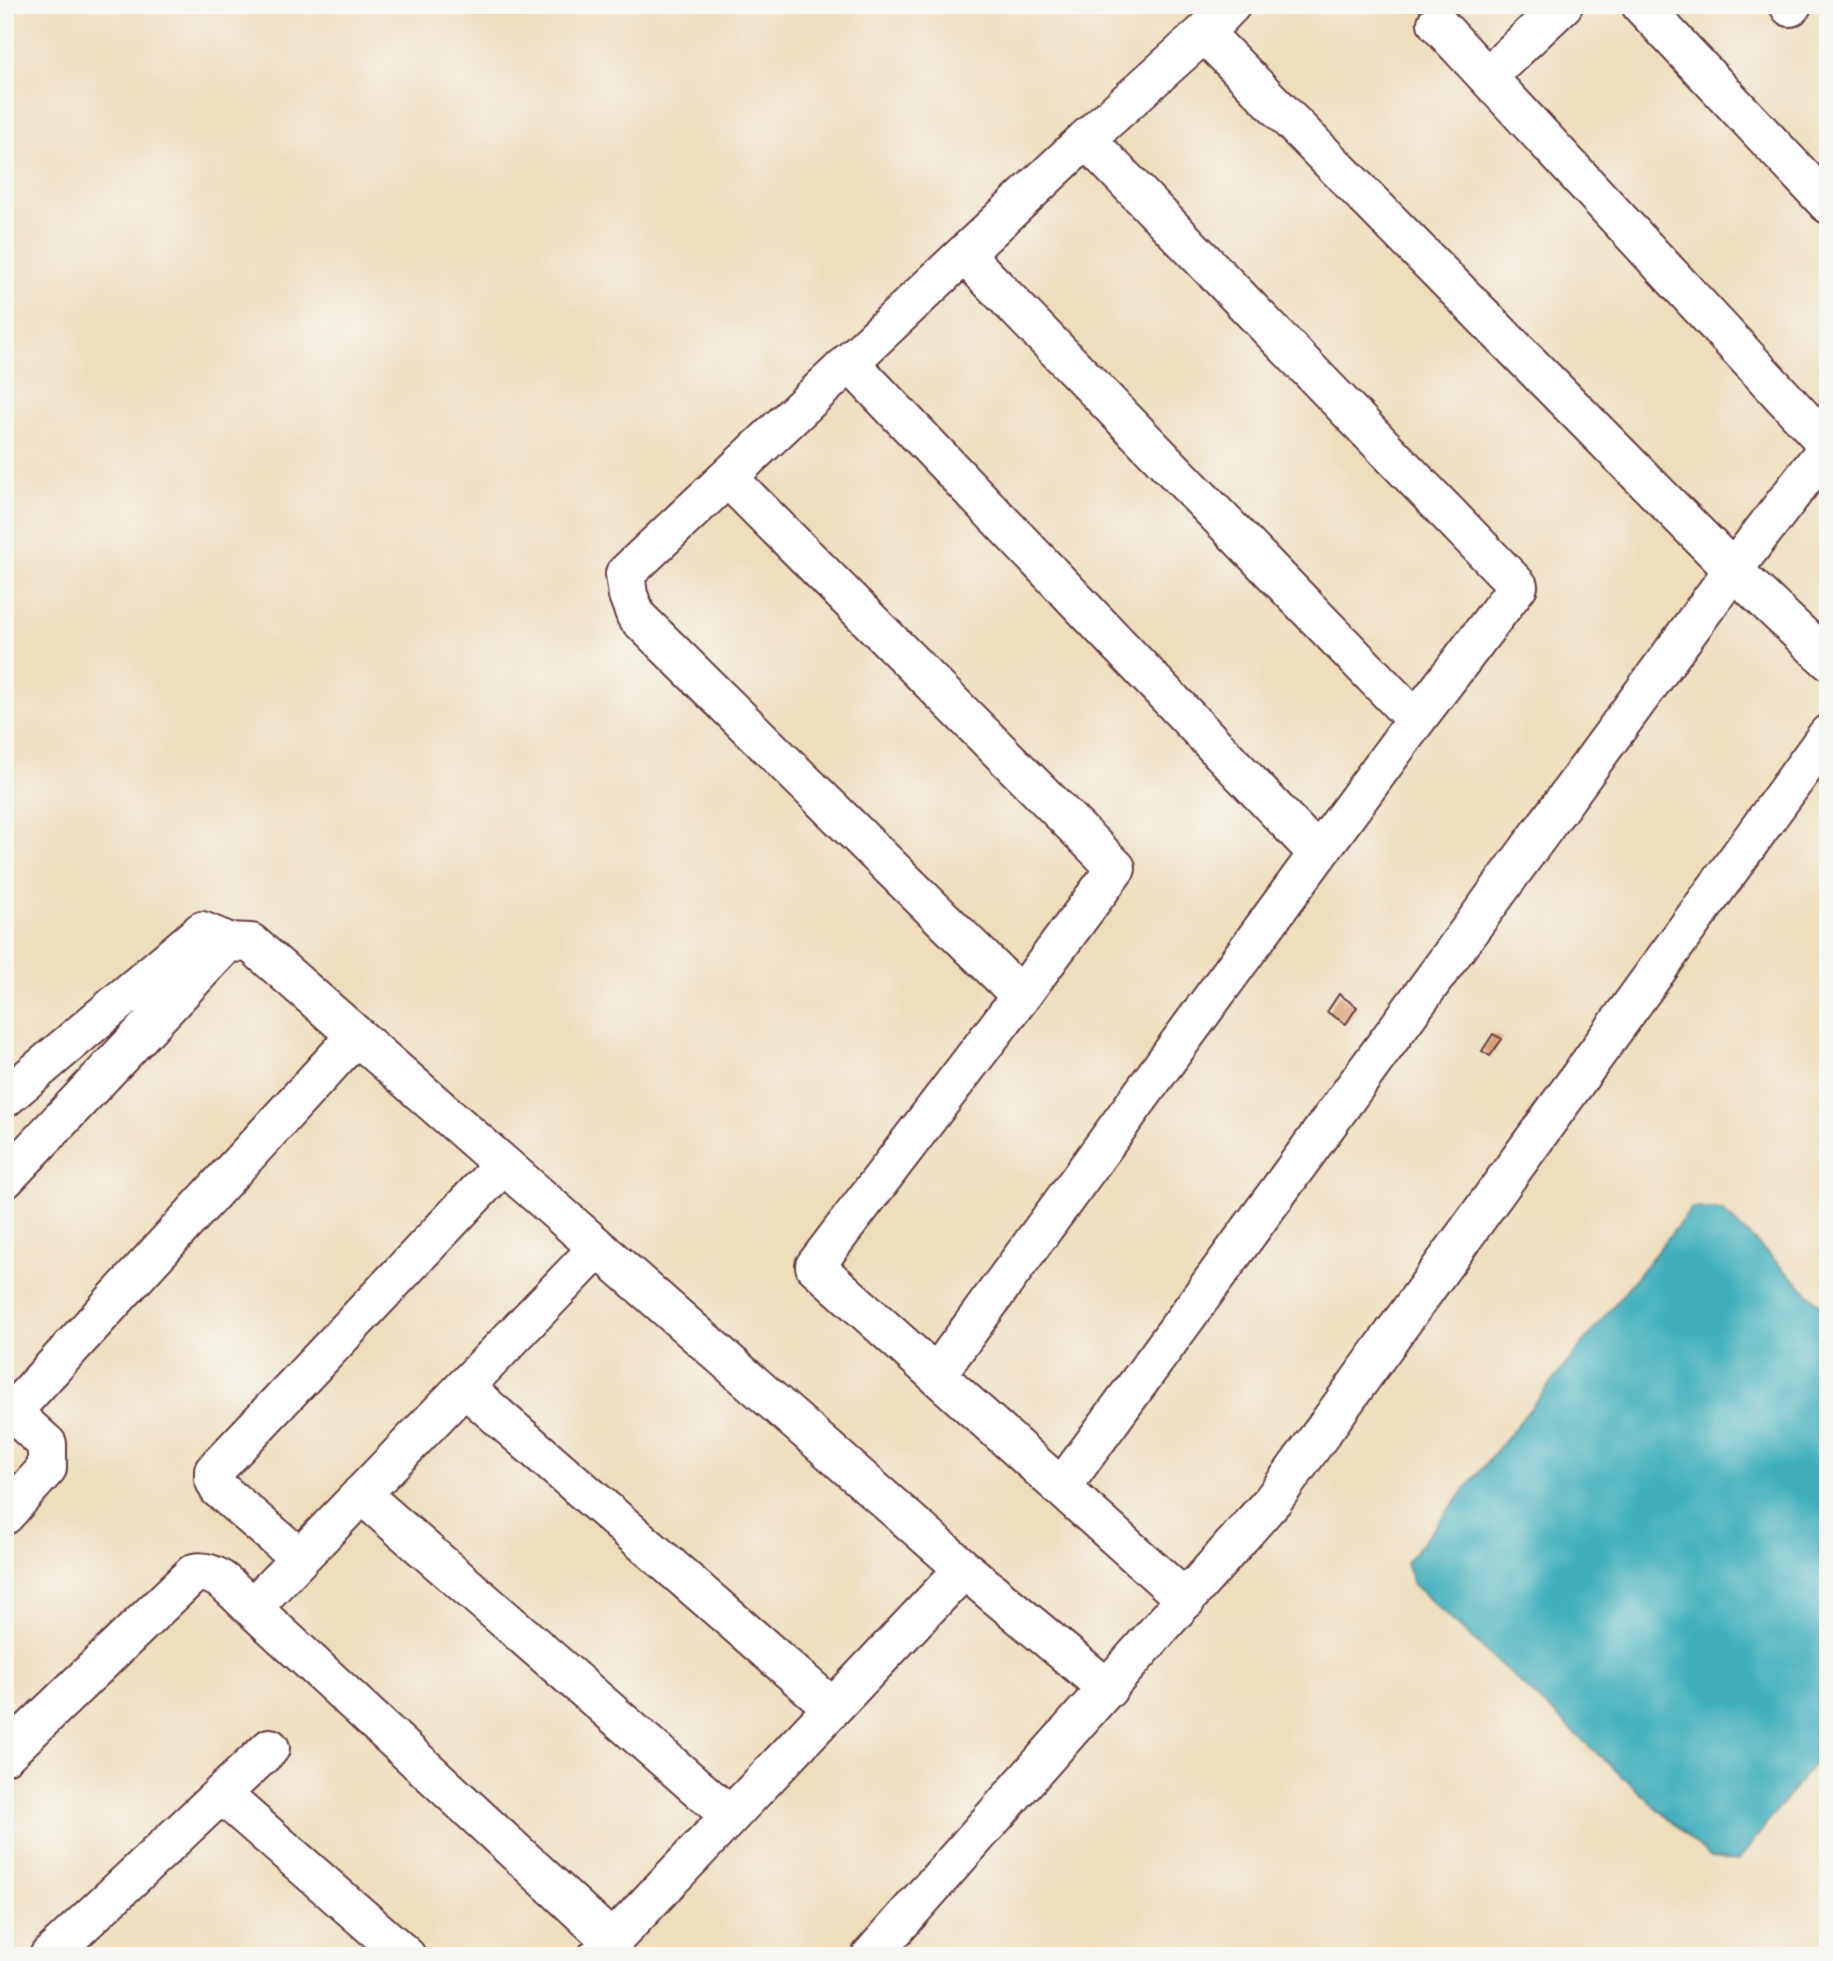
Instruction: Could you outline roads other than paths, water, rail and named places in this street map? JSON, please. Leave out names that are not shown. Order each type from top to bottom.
[{"type":"street","points":[[1021,996],[636,616],[628,595],[625,574],[1086,139],[1204,33],[1230,5]]},
{"type":"street","points":[[1487,77],[1563,5]]},
{"type":"street","points":[[1641,5],[1828,204]]},
{"type":"street","points":[[1062,1487],[1733,570],[1828,446],[1437,23]]},
{"type":"street","points":[[1204,33],[1733,570],[1828,660]]},
{"type":"street","points":[[936,1375],[1416,720],[1518,586],[1086,139]]},
{"type":"street","points":[[964,254],[1416,720]]},
{"type":"street","points":[[849,362],[1318,854]]},
{"type":"street","points":[[727,478],[1116,868],[816,1266],[1186,1600]]},
{"type":"street","points":[[871,1956],[1273,1500],[1828,734]]},
{"type":"street","points":[[5,1098],[202,931],[228,942],[251,943],[964,1569],[1108,1689]]},
{"type":"street","points":[[5,1179],[228,942]]},
{"type":"street","points":[[5,1515],[47,1468],[47,1444],[8,1409],[356,1036]]},
{"type":"street","points":[[300,1558],[219,1489],[214,1479],[214,1471],[503,1165]]},
{"type":"street","points":[[251,1608],[598,1248]]},
{"type":"street","points":[[464,1387],[832,1707]]},
{"type":"street","points":[[361,1494],[730,1816]]},
{"type":"street","points":[[5,1755],[194,1573],[205,1570],[215,1575],[251,1608],[605,1948],[964,1569]]},
{"type":"street","points":[[49,1956],[271,1748]]},
{"type":"street","points":[[221,1794],[406,1956]]},
{"type":"water","points":[[1692,1208],[1722,1210],[1828,1312],[1828,1745],[1738,1861],[1711,1858],[1414,1585],[1406,1563]]}]
